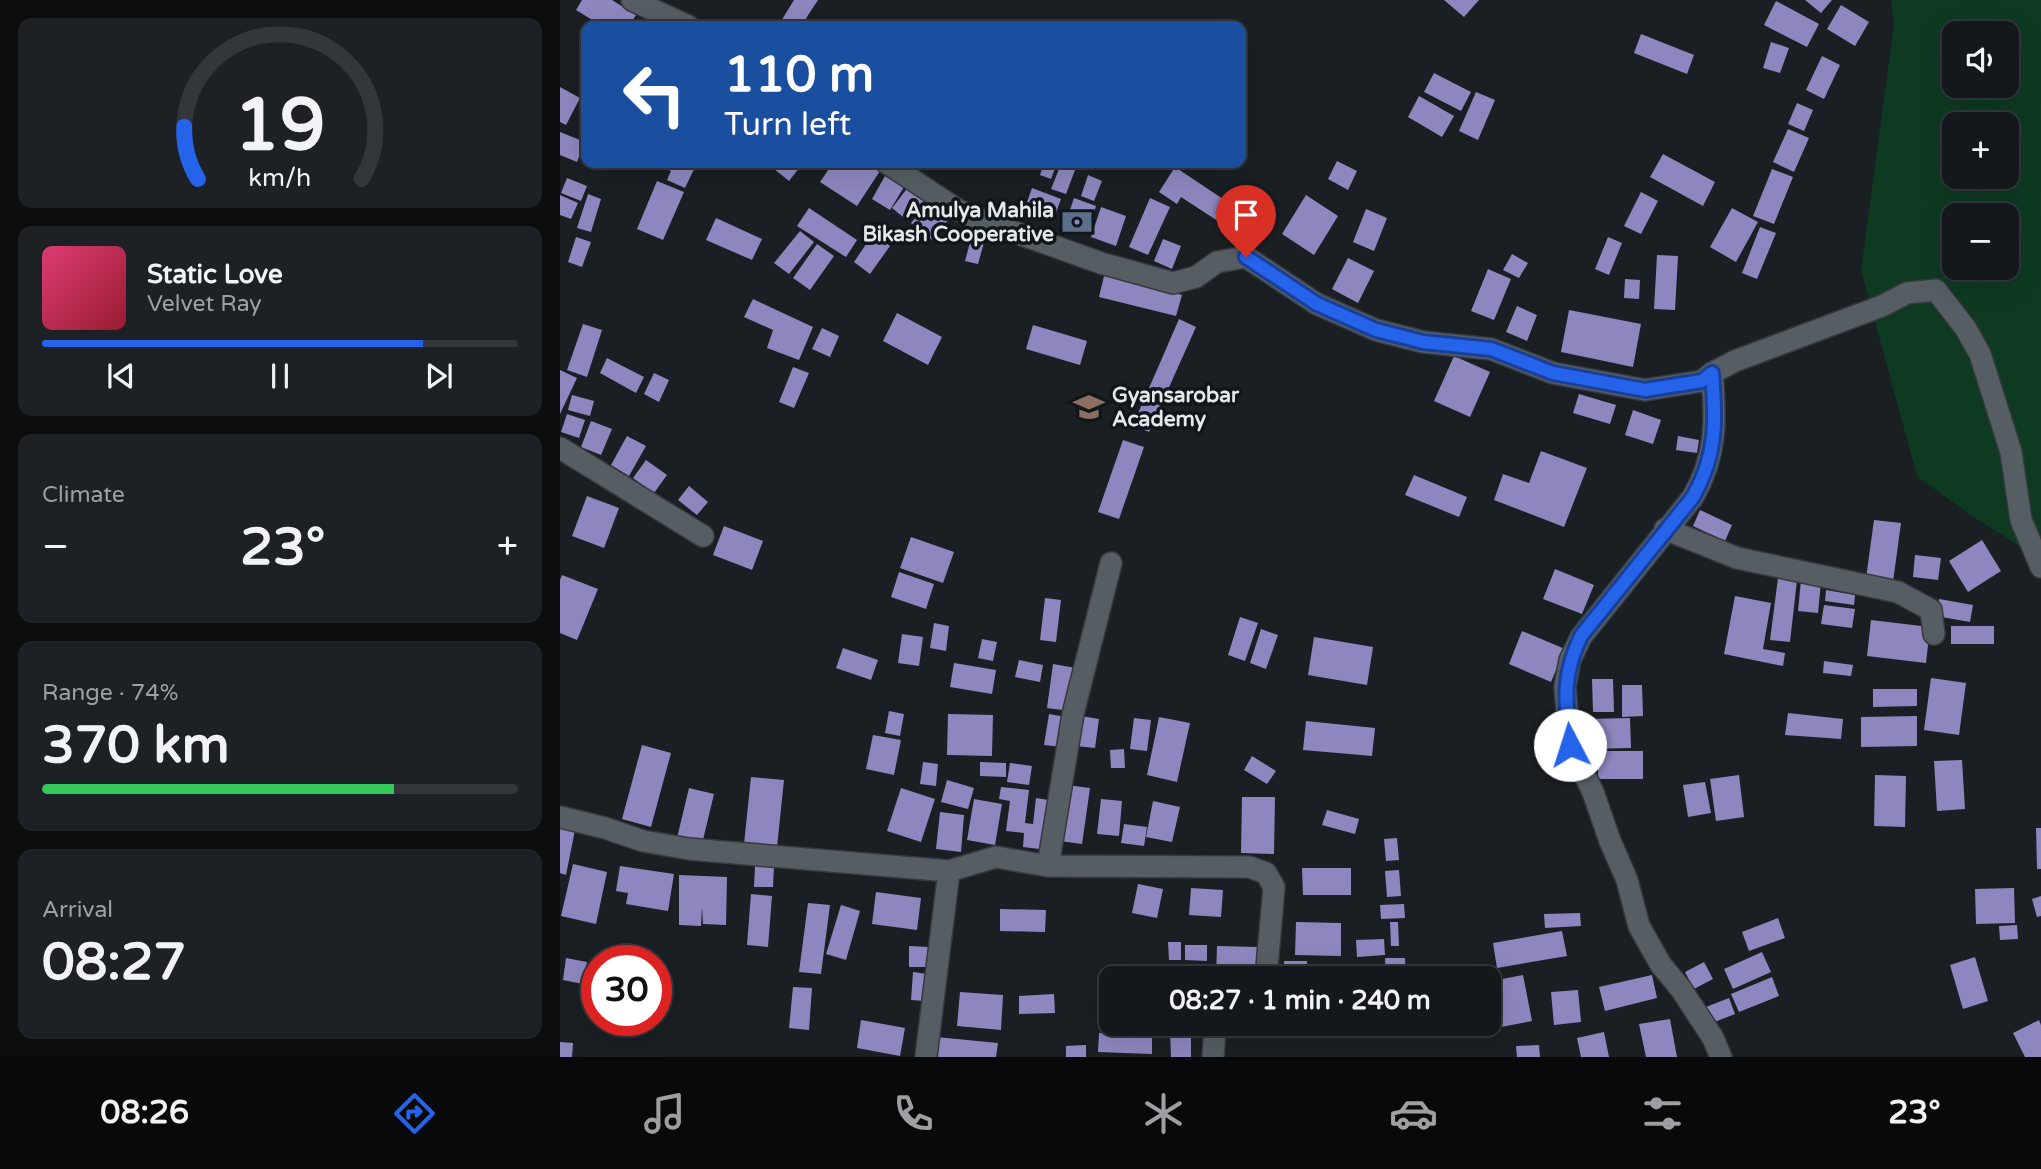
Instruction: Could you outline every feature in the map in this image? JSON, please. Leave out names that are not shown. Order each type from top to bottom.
[{"type":"street","points":[[632,0],[677,21]]},
{"type":"street","points":[[895,168],[958,210],[1101,263],[1173,283],[1196,277],[1217,262],[1246,257],[1317,304],[1376,330],[1423,342],[1491,349],[1553,373],[1645,390],[1702,381],[1735,361],[1882,306],[1906,293],[1936,290],[1966,329],[1980,354],[2011,452],[2021,520],[2041,568]]},
{"type":"street","points":[[1712,373],[1716,420],[1706,474],[1693,497],[1581,636],[1570,660],[1565,687],[1570,745],[1628,880],[1639,926],[1661,965],[1681,989],[1713,1038],[1721,1057]]},
{"type":"street","points":[[560,448],[703,536]]},
{"type":"street","points":[[1665,529],[1737,558],[1898,592],[1931,610],[1934,634]]},
{"type":"street","points":[[1048,866],[1073,714],[1111,563]]},
{"type":"street","points":[[560,817],[643,841],[689,849],[949,871],[996,857],[1048,866],[1249,867],[1266,873],[1274,887],[1267,966]]},
{"type":"street","points":[[926,1057],[949,871]]},
{"type":"street","points":[[1213,1057],[1214,1036]]},
{"type":"green space","points":[[1891,0],[2041,0],[2041,560],[1966,512],[1917,476],[1861,270],[1894,24]]},
{"type":"building","points":[[582,0],[612,0],[636,15],[632,21],[594,21],[576,10]]},
{"type":"building","points":[[794,0],[818,0],[804,21],[781,21]]},
{"type":"building","points":[[1444,0],[1479,0],[1464,17]]},
{"type":"building","points":[[1805,0],[1832,0],[1821,13]]},
{"type":"building","points":[[1776,1],[1819,24],[1807,47],[1764,25]]},
{"type":"building","points":[[1841,5],[1869,22],[1855,46],[1827,29]]},
{"type":"building","points":[[1641,34],[1694,55],[1687,74],[1634,53]]},
{"type":"building","points":[[1771,42],[1789,48],[1780,73],[1763,68]]},
{"type":"building","points":[[1822,56],[1840,65],[1824,99],[1806,90]]},
{"type":"building","points":[[1434,73],[1471,92],[1461,111],[1424,92]]},
{"type":"building","points":[[560,87],[580,98],[566,125],[560,122]]},
{"type":"building","points":[[1476,92],[1495,100],[1478,140],[1459,131]]},
{"type":"building","points":[[1419,96],[1454,116],[1442,137],[1408,117]]},
{"type":"building","points":[[1797,103],[1813,110],[1804,131],[1788,124]]},
{"type":"building","points":[[1788,129],[1809,138],[1794,172],[1773,162]]},
{"type":"building","points":[[560,132],[581,140],[581,152],[577,162],[560,155]]},
{"type":"building","points":[[1663,154],[1715,182],[1703,206],[1650,177]]},
{"type":"building","points":[[1337,161],[1357,171],[1348,190],[1328,179]]},
{"type":"building","points":[[665,168],[695,168],[685,188],[667,180],[671,171]]},
{"type":"building","points":[[773,168],[799,168],[789,181]]},
{"type":"building","points":[[830,168],[876,168],[880,171],[857,206],[820,182]]},
{"type":"building","points":[[1042,168],[1055,168],[1051,179],[1040,175]]},
{"type":"building","points":[[1059,168],[1075,170],[1066,194],[1051,189]]},
{"type":"building","points":[[1176,168],[1241,211],[1230,229],[1181,197],[1177,204],[1159,192]]},
{"type":"building","points":[[1772,169],[1793,177],[1774,224],[1753,216]]},
{"type":"building","points":[[1088,175],[1102,181],[1094,201],[1081,196]]},
{"type":"building","points":[[885,176],[904,187],[890,210],[872,199]]},
{"type":"building","points":[[567,178],[587,186],[581,201],[561,193]]},
{"type":"building","points":[[657,181],[684,192],[663,240],[637,229]]},
{"type":"building","points":[[909,186],[926,199],[908,221],[892,208]]},
{"type":"building","points":[[1032,188],[1061,199],[1054,218],[1025,208]]},
{"type":"building","points":[[1641,192],[1658,201],[1641,234],[1624,226]]},
{"type":"building","points":[[588,194],[601,199],[591,232],[577,228]]},
{"type":"building","points":[[560,195],[578,203],[571,219],[560,215]]},
{"type":"building","points":[[1306,195],[1338,216],[1314,255],[1282,234]]},
{"type":"building","points":[[1074,198],[1096,206],[1087,233],[1065,225]]},
{"type":"building","points":[[1150,198],[1170,207],[1148,255],[1129,247]]},
{"type":"building","points":[[929,202],[949,219],[932,240],[911,223]]},
{"type":"building","points":[[1101,207],[1126,216],[1116,246],[1091,237]]},
{"type":"building","points":[[809,208],[857,240],[846,257],[797,226]]},
{"type":"building","points":[[1732,208],[1758,222],[1736,262],[1710,247]]},
{"type":"building","points":[[1366,209],[1387,218],[1374,251],[1353,242]]},
{"type":"building","points":[[1255,215],[1267,223],[1252,244],[1240,235]]},
{"type":"building","points":[[716,218],[762,239],[752,260],[706,240]]},
{"type":"building","points":[[1760,227],[1776,233],[1757,279],[1742,273]]},
{"type":"building","points":[[800,231],[814,242],[789,274],[774,263]]},
{"type":"building","points":[[873,234],[890,246],[870,274],[854,262]]},
{"type":"building","points":[[972,235],[985,239],[978,264],[965,261]]},
{"type":"building","points":[[576,237],[591,242],[582,267],[568,262]]},
{"type":"building","points":[[1608,237],[1622,243],[1609,275],[1595,269]]},
{"type":"building","points":[[1163,239],[1181,246],[1172,269],[1154,261]]},
{"type":"building","points":[[817,244],[834,256],[810,290],[793,278]]},
{"type":"building","points":[[1512,254],[1528,263],[1519,278],[1503,270]]},
{"type":"building","points":[[1657,255],[1678,256],[1675,310],[1654,309]]},
{"type":"building","points":[[1348,258],[1374,271],[1358,303],[1332,289]]},
{"type":"building","points":[[1488,269],[1511,279],[1494,320],[1471,311]]},
{"type":"building","points":[[1104,276],[1182,295],[1176,316],[1099,297]]},
{"type":"building","points":[[1625,279],[1640,280],[1639,299],[1624,298]]},
{"type":"building","points":[[753,299],[813,327],[799,360],[767,348],[773,330],[744,317]]},
{"type":"building","points":[[1517,306],[1537,315],[1527,341],[1506,332]]},
{"type":"building","points":[[1569,310],[1641,324],[1633,367],[1561,352]]},
{"type":"building","points":[[897,313],[942,337],[928,365],[883,341]]},
{"type":"building","points":[[1179,319],[1196,327],[1149,432],[1133,425]]},
{"type":"building","points":[[583,324],[602,330],[587,377],[567,370]]},
{"type":"building","points":[[1033,325],[1087,341],[1080,365],[1026,349]]},
{"type":"building","points":[[822,328],[839,336],[830,357],[812,349]]},
{"type":"building","points":[[1454,356],[1490,372],[1470,417],[1434,401]]},
{"type":"building","points":[[607,358],[644,377],[636,393],[600,373]]},
{"type":"building","points":[[793,367],[809,373],[794,408],[779,402]]},
{"type":"building","points":[[560,370],[577,378],[560,414]]},
{"type":"building","points":[[654,373],[669,380],[659,402],[644,394]]},
{"type":"building","points":[[1579,394],[1616,405],[1610,424],[1573,413]]},
{"type":"building","points":[[572,395],[594,401],[590,416],[568,410]]},
{"type":"building","points":[[1633,410],[1661,420],[1653,444],[1625,435]]},
{"type":"building","points":[[567,414],[585,420],[579,438],[561,432]]},
{"type":"building","points":[[591,421],[612,429],[601,455],[581,447]]},
{"type":"building","points":[[627,436],[646,446],[629,476],[611,465]]},
{"type":"building","points":[[1678,436],[1699,440],[1697,453],[1676,450]]},
{"type":"building","points":[[1123,440],[1144,447],[1119,519],[1098,512]]},
{"type":"building","points":[[1541,451],[1587,468],[1564,527],[1494,500],[1503,474],[1529,483]]},
{"type":"building","points":[[646,460],[667,475],[654,493],[633,478]]},
{"type":"building","points":[[1414,475],[1467,497],[1459,517],[1405,495]]},
{"type":"building","points":[[689,486],[708,502],[697,515],[678,500]]},
{"type":"building","points":[[587,496],[619,508],[604,548],[572,536]]},
{"type":"building","points":[[1700,510],[1732,525],[1725,541],[1693,526]]},
{"type":"building","points":[[1874,520],[1901,523],[1893,582],[1866,578]]},
{"type":"building","points":[[724,526],[763,541],[752,570],[713,555]]},
{"type":"building","points":[[911,537],[954,552],[943,583],[900,568]]},
{"type":"building","points":[[1982,540],[2001,571],[1968,592],[1949,561]]},
{"type":"building","points":[[1915,555],[1941,558],[1938,580],[1913,577]]},
{"type":"building","points":[[1555,569],[1594,585],[1582,614],[1543,599]]},
{"type":"building","points":[[899,572],[934,584],[926,609],[891,597]]},
{"type":"building","points":[[562,575],[598,589],[577,640],[560,633]]},
{"type":"building","points":[[1778,578],[1797,580],[1790,642],[1770,640]]},
{"type":"building","points":[[1801,580],[1821,582],[1818,613],[1798,611]]},
{"type":"building","points":[[1826,590],[1855,595],[1854,605],[1825,601]]},
{"type":"building","points":[[1735,596],[1771,603],[1763,649],[1785,653],[1783,666],[1724,654]]},
{"type":"building","points":[[1045,598],[1061,600],[1056,642],[1040,640]]},
{"type":"building","points":[[1939,599],[1973,605],[1970,622],[1936,616]]},
{"type":"building","points":[[1824,605],[1855,609],[1852,628],[1821,624]]},
{"type":"building","points":[[1240,617],[1258,623],[1245,661],[1228,655]]},
{"type":"building","points":[[1871,620],[1930,627],[1926,663],[1867,656]]},
{"type":"building","points":[[934,623],[949,626],[946,651],[930,648]]},
{"type":"building","points":[[1951,626],[1994,626],[1994,644],[1951,644]]},
{"type":"building","points":[[1261,629],[1278,635],[1266,669],[1250,663]]},
{"type":"building","points":[[1522,631],[1565,649],[1551,682],[1509,664]]},
{"type":"building","points":[[902,634],[923,637],[919,666],[898,663]]},
{"type":"building","points":[[1314,637],[1373,647],[1367,685],[1308,675]]},
{"type":"building","points":[[982,639],[997,642],[993,661],[978,658]]},
{"type":"building","points":[[843,648],[878,660],[871,680],[836,668]]},
{"type":"building","points":[[1019,660],[1043,665],[1040,682],[1015,677]]},
{"type":"building","points":[[1824,661],[1853,665],[1851,676],[1823,673]]},
{"type":"building","points":[[954,663],[996,670],[992,694],[950,687]]},
{"type":"building","points":[[1053,664],[1076,668],[1070,711],[1047,708]]},
{"type":"building","points":[[1931,678],[1966,683],[1959,735],[1924,730]]},
{"type":"building","points":[[1592,679],[1613,679],[1614,712],[1593,712]]},
{"type":"building","points":[[1622,685],[1642,685],[1643,716],[1622,717]]},
{"type":"building","points":[[1873,689],[1917,689],[1917,706],[1873,707]]},
{"type":"building","points":[[889,711],[904,714],[900,736],[885,733]]},
{"type":"building","points":[[1788,713],[1843,719],[1841,739],[1785,735]]},
{"type":"building","points":[[948,714],[993,715],[992,756],[947,755]]},
{"type":"building","points":[[1049,714],[1066,717],[1062,747],[1044,745]]},
{"type":"building","points":[[1081,716],[1099,719],[1095,748],[1076,746]]},
{"type":"building","points":[[1917,716],[1917,746],[1861,747],[1861,717]]},
{"type":"building","points":[[1159,717],[1190,723],[1177,782],[1147,775]]},
{"type":"building","points":[[1134,718],[1151,720],[1147,751],[1130,749]]},
{"type":"building","points":[[1630,718],[1631,748],[1589,749],[1588,719]]},
{"type":"building","points":[[1306,721],[1375,728],[1372,756],[1303,750]]},
{"type":"building","points":[[873,735],[901,740],[894,775],[866,769]]},
{"type":"building","points":[[642,745],[671,753],[651,827],[622,819]]},
{"type":"building","points":[[1124,749],[1125,768],[1111,768],[1110,750]]},
{"type":"building","points":[[1598,751],[1643,751],[1643,779],[1598,779]]},
{"type":"building","points":[[1252,756],[1276,771],[1267,784],[1244,770]]},
{"type":"building","points":[[1962,760],[1965,809],[1937,811],[1934,761]]},
{"type":"building","points":[[923,762],[938,764],[936,786],[920,784]]},
{"type":"building","points":[[980,762],[1006,763],[1006,777],[980,776]]},
{"type":"building","points":[[1010,763],[1032,766],[1029,785],[1007,782]]},
{"type":"building","points":[[1739,775],[1744,817],[1716,821],[1710,779]]},
{"type":"building","points":[[1875,775],[1906,776],[1905,827],[1874,826]]},
{"type":"building","points":[[751,777],[784,780],[777,847],[744,844]]},
{"type":"building","points":[[947,780],[974,788],[968,809],[941,802]]},
{"type":"building","points":[[1705,782],[1711,813],[1688,817],[1683,785]]},
{"type":"building","points":[[1067,785],[1090,788],[1082,844],[1060,841]]},
{"type":"building","points":[[1001,787],[1029,790],[1025,823],[1033,824],[1036,798],[1054,801],[1047,850],[1023,847],[1024,833],[1006,831],[1010,801],[999,799]]},
{"type":"building","points":[[689,788],[714,794],[702,844],[677,838]]},
{"type":"building","points":[[901,788],[935,799],[921,842],[887,831]]},
{"type":"building","points":[[1242,797],[1275,797],[1274,854],[1241,853]]},
{"type":"building","points":[[974,799],[1002,804],[995,845],[967,840]]},
{"type":"building","points":[[1101,799],[1122,801],[1119,836],[1097,834]]},
{"type":"building","points":[[1153,801],[1180,807],[1172,842],[1146,837]]},
{"type":"building","points":[[1327,810],[1359,819],[1355,834],[1322,825]]},
{"type":"building","points":[[940,812],[964,815],[961,852],[936,849]]},
{"type":"building","points":[[1124,824],[1147,827],[1144,846],[1121,843]]},
{"type":"building","points":[[560,827],[575,830],[566,875],[560,873]]},
{"type":"building","points":[[2036,828],[2041,828],[2041,869],[2037,869]]},
{"type":"building","points":[[1397,838],[1399,860],[1386,861],[1384,839]]},
{"type":"building","points":[[573,864],[607,872],[596,924],[561,916]]},
{"type":"building","points":[[620,866],[674,874],[668,911],[626,904],[628,893],[616,891]]},
{"type":"building","points":[[755,866],[774,866],[773,887],[754,887]]},
{"type":"building","points":[[1302,868],[1351,868],[1351,895],[1303,895]]},
{"type":"building","points":[[1399,870],[1401,896],[1387,897],[1385,871]]},
{"type":"building","points":[[679,875],[727,877],[726,925],[703,924],[702,907],[701,926],[679,925]]},
{"type":"building","points":[[1138,884],[1163,889],[1157,918],[1132,913]]},
{"type":"building","points":[[1191,888],[1223,890],[1221,917],[1189,915]]},
{"type":"building","points":[[2014,888],[2015,923],[1976,924],[1975,889]]},
{"type":"building","points":[[876,892],[921,898],[917,930],[872,924]]},
{"type":"building","points":[[751,894],[772,896],[768,947],[747,945]]},
{"type":"building","points":[[2041,896],[2041,916],[2037,917],[2032,899]]},
{"type":"building","points":[[808,903],[830,905],[821,974],[799,972]]},
{"type":"building","points":[[1404,904],[1405,918],[1381,919],[1380,905]]},
{"type":"building","points":[[841,905],[860,911],[846,960],[826,954]]},
{"type":"building","points":[[1000,909],[1046,910],[1045,932],[1000,931]]},
{"type":"building","points":[[1580,913],[1581,926],[1545,928],[1544,914]]},
{"type":"building","points":[[1778,918],[1785,938],[1749,951],[1742,932]]},
{"type":"building","points":[[1296,922],[1341,923],[1341,956],[1295,955]]},
{"type":"building","points":[[1390,922],[1398,922],[1399,946],[1391,946]]},
{"type":"building","points":[[2017,925],[2018,939],[2000,940],[1999,926]]},
{"type":"building","points":[[1562,931],[1567,956],[1501,967],[1497,966],[1493,943]]},
{"type":"building","points":[[1384,939],[1385,955],[1357,957],[1356,940]]},
{"type":"building","points":[[1168,942],[1181,942],[1181,960],[1169,960]]},
{"type":"building","points":[[1185,945],[1207,945],[1207,961],[1185,960]]},
{"type":"building","points":[[909,946],[929,947],[929,967],[909,967]]},
{"type":"building","points":[[1217,946],[1257,947],[1256,966],[1216,966]]},
{"type":"building","points":[[1762,952],[1771,972],[1733,989],[1724,969]]},
{"type":"building","points":[[1975,957],[1988,1001],[1963,1009],[1950,965]]},
{"type":"building","points":[[566,958],[581,961],[581,984],[563,980]]},
{"type":"building","points":[[1385,958],[1405,958],[1405,966],[1385,966]]},
{"type":"building","points":[[1284,961],[1307,961],[1307,966],[1284,966]]},
{"type":"building","points":[[1704,962],[1713,979],[1694,989],[1685,972]]},
{"type":"building","points":[[913,972],[927,974],[925,1001],[911,1000]]},
{"type":"building","points":[[1523,975],[1532,1021],[1501,1027],[1501,979]]},
{"type":"building","points":[[1652,975],[1657,998],[1605,1011],[1599,987]]},
{"type":"building","points":[[1772,977],[1779,996],[1739,1012],[1731,994]]},
{"type":"building","points":[[793,987],[812,988],[809,1030],[789,1028]]},
{"type":"building","points":[[1578,990],[1581,1022],[1554,1025],[1551,992]]},
{"type":"building","points":[[960,992],[1003,995],[1001,1030],[957,1026]]},
{"type":"building","points":[[1054,994],[1055,1013],[1019,1014],[1019,996]]},
{"type":"building","points":[[1729,998],[1735,1014],[1712,1023],[1706,1007]]},
{"type":"building","points":[[1670,1019],[1677,1057],[1646,1057],[1639,1024]]},
{"type":"building","points":[[861,1020],[905,1028],[900,1056],[857,1048]]},
{"type":"building","points":[[2039,1020],[2041,1057],[2025,1057],[2013,1033]]},
{"type":"building","points":[[1604,1032],[1609,1057],[1581,1057],[1577,1038]]},
{"type":"building","points":[[1099,1033],[1099,1036],[1152,1036],[1152,1054],[1098,1052]]},
{"type":"building","points":[[1170,1036],[1191,1036],[1191,1057],[1171,1057]]},
{"type":"building","points":[[936,1037],[998,1043],[996,1057],[934,1057]]},
{"type":"building","points":[[560,1042],[573,1043],[572,1057],[560,1057]]},
{"type":"building","points":[[1086,1045],[1086,1057],[1066,1057],[1066,1046]]},
{"type":"building","points":[[1539,1045],[1540,1057],[1517,1057],[1516,1046]]},
{"type":"place","name":"Amulya Mahila Bikash Cooperative","points":[[1077,222]]},
{"type":"place","name":"Gyansarobar Academy","points":[[1089,407]]},
{"type":"route","points":[[1246,257],[1317,304],[1376,330],[1423,342],[1491,349],[1553,373],[1645,390],[1702,381],[1712,373],[1716,420],[1706,474],[1693,497],[1581,636],[1570,660],[1565,687],[1570,745]]}]
